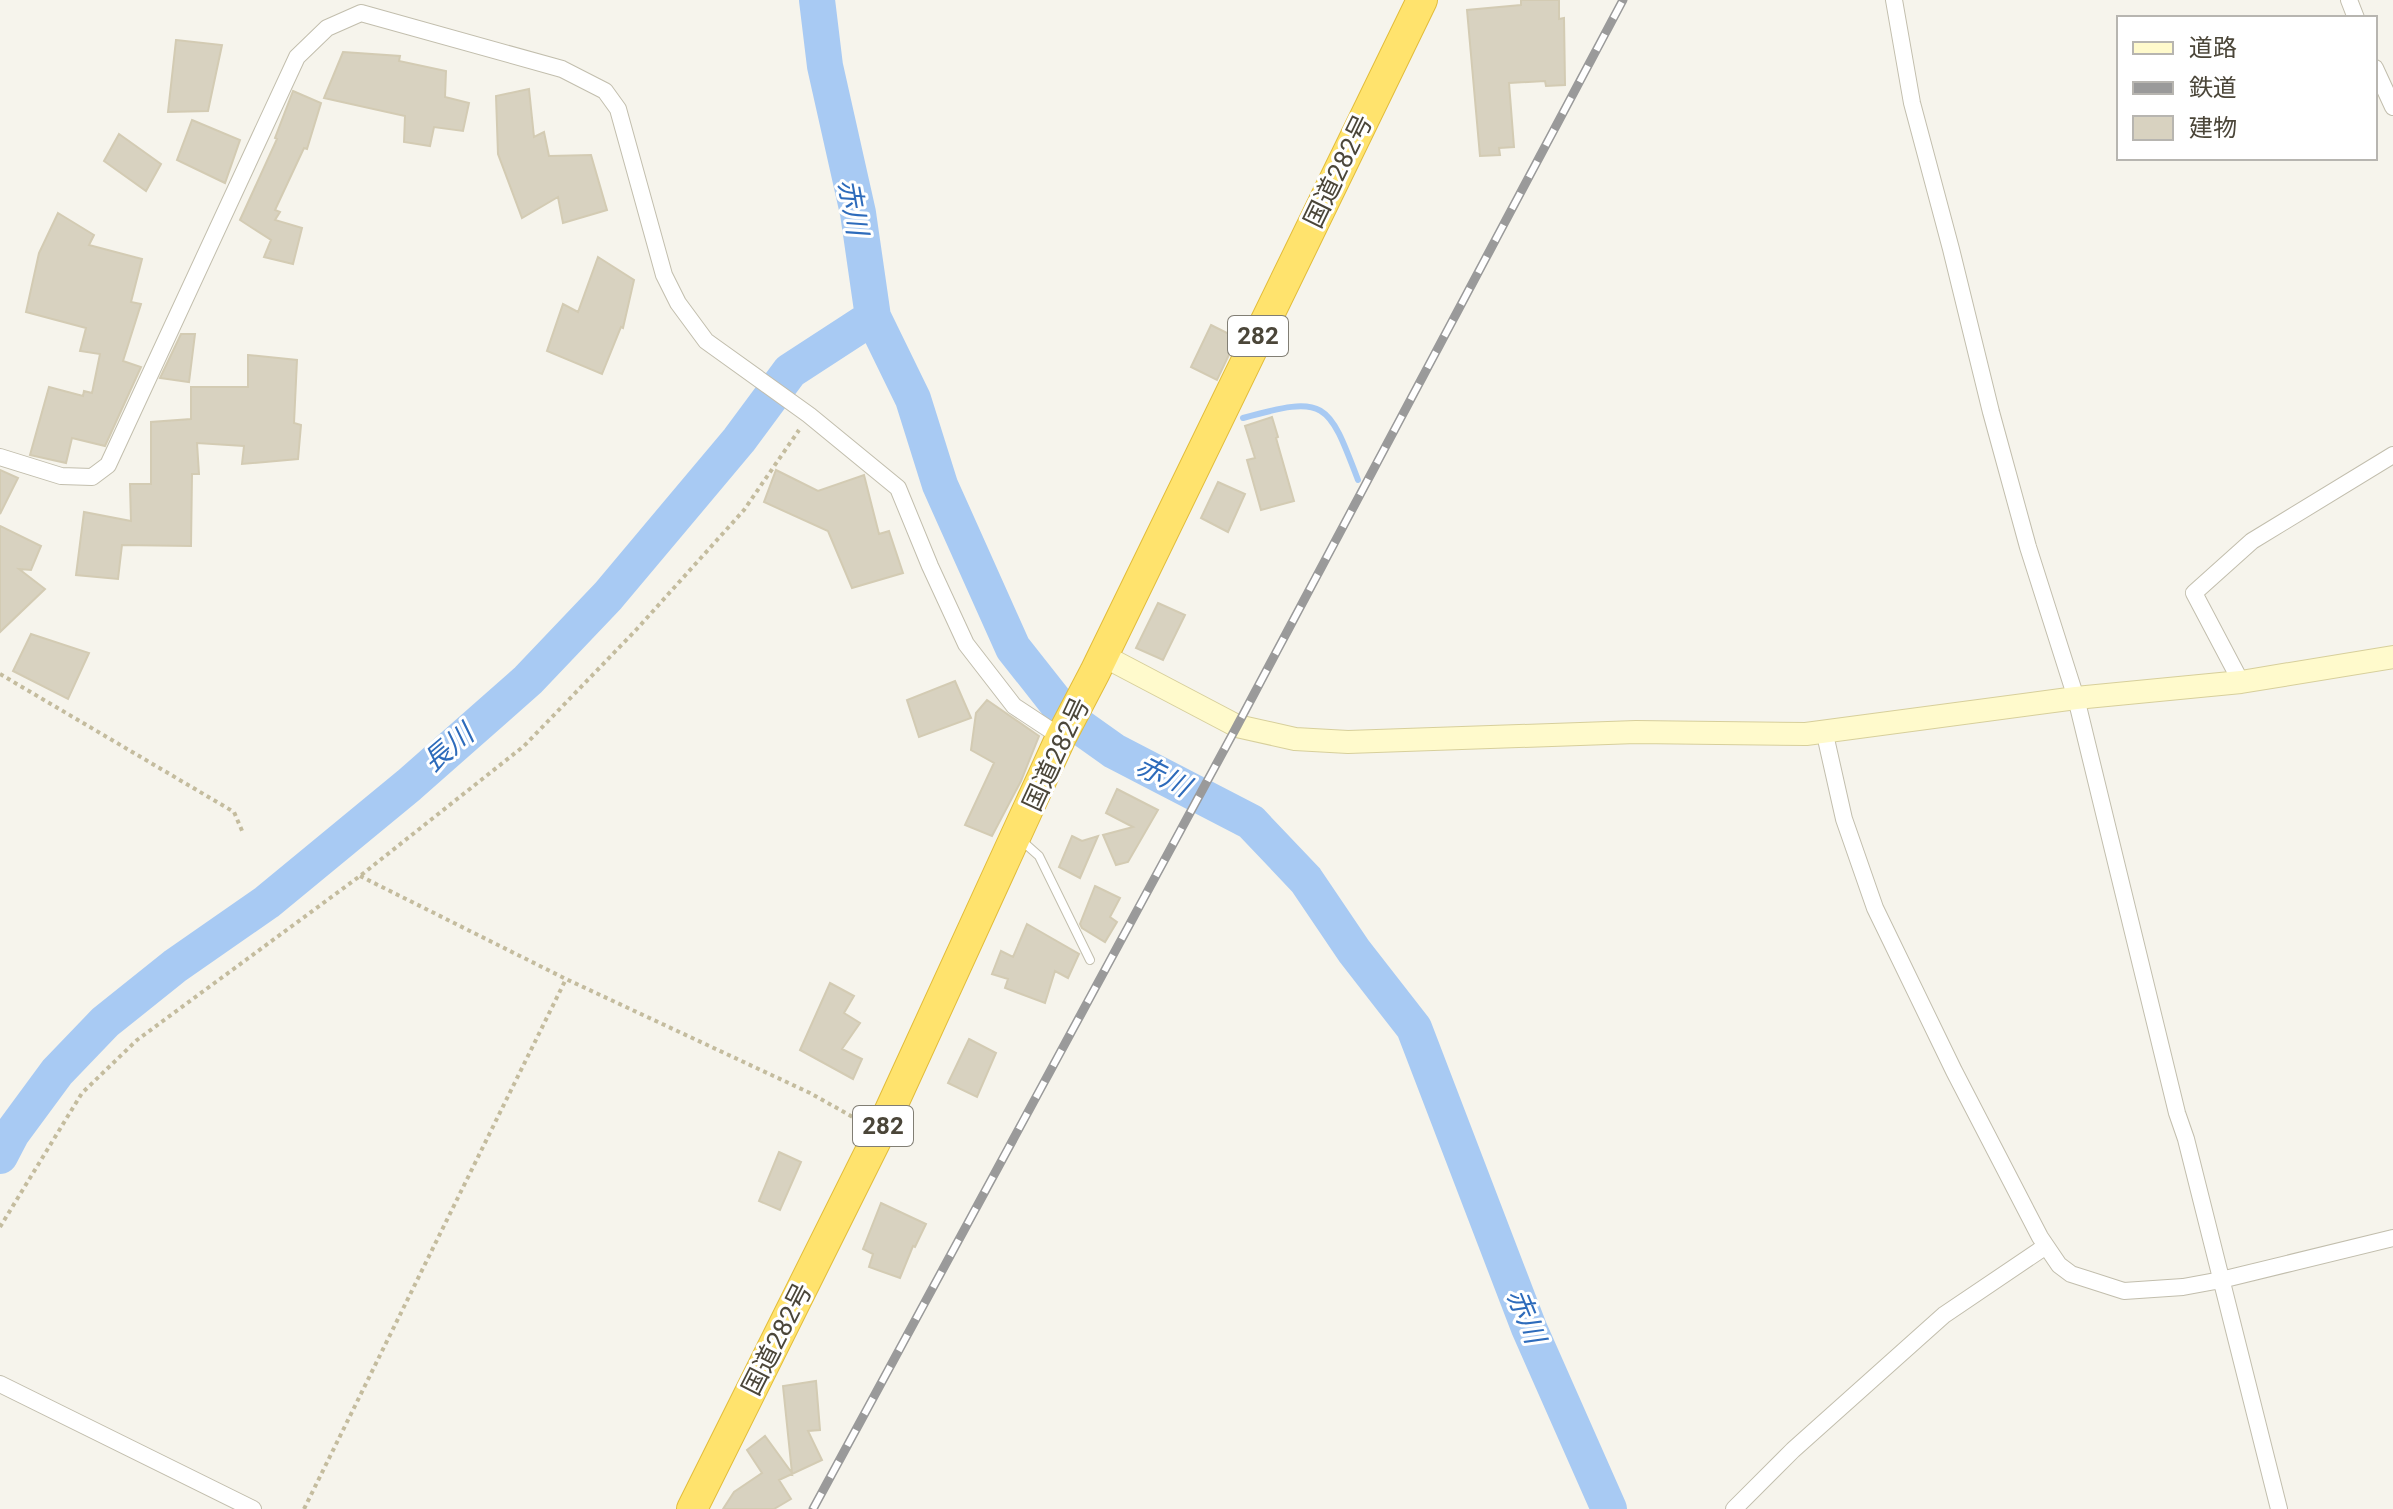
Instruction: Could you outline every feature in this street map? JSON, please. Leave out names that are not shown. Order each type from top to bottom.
[{"type":"highway","name":"国道282号","points":[[692,1509],[880,1132],[1061,737],[1422,0]]},
{"type":"street","points":[[1894,0],[1912,103],[2028,547],[2076,698],[2177,1113],[2279,1509]]},
{"type":"street","points":[[0,457],[61,476],[92,477],[108,465],[297,57],[327,28],[361,7],[562,69],[605,91],[618,109],[664,275],[678,303],[706,341],[809,415],[898,488],[966,644],[1014,706],[1061,737]]},
{"type":"street","points":[[2377,72],[2393,107]]},
{"type":"street","points":[[2241,682],[2194,593],[2252,541],[2393,455]]},
{"type":"street","points":[[1099,664],[1237,726],[1295,739],[1348,742],[1636,732],[1806,734],[2076,698],[2241,682],[2393,657]]},
{"type":"street","points":[[1824,730],[1844,819],[1875,908],[1954,1071],[2059,1265],[2071,1274],[2124,1291],[2183,1287],[2393,1238]]},
{"type":"street","points":[[1734,1509],[1793,1450],[1944,1315],[2046,1246]]},
{"type":"street","points":[[0,1384],[253,1509]]},
{"type":"lane","points":[[1016,836],[1039,856],[1090,960]]},
{"type":"path","points":[[0,1227],[82,1093],[137,1040],[360,876],[534,736],[636,630],[744,510],[809,415]]},
{"type":"path","points":[[0,674],[234,812],[243,833]]},
{"type":"path","points":[[360,876],[566,979],[810,1093],[880,1132]]},
{"type":"path","points":[[304,1509],[566,979]]},
{"type":"building","points":[[1521,0],[1559,0],[1559,19],[1564,18],[1565,85],[1546,86],[1545,81],[1509,83],[1514,147],[1499,148],[1500,155],[1480,156],[1467,10],[1521,5]]},
{"type":"building","points":[[176,40],[222,45],[208,111],[168,112]]},
{"type":"building","points":[[343,52],[400,56],[399,61],[446,71],[445,97],[469,103],[463,131],[434,127],[430,146],[404,142],[405,116],[324,98]]},
{"type":"building","points":[[529,89],[534,137],[544,132],[549,156],[591,155],[607,210],[563,223],[558,197],[522,218],[498,154],[496,96]]},
{"type":"building","points":[[293,91],[321,103],[307,149],[304,148],[275,210],[280,212],[275,220],[302,228],[293,264],[264,257],[271,240],[240,220],[277,139]]},
{"type":"building","points":[[192,120],[240,140],[225,183],[177,160]]},
{"type":"building","points":[[119,134],[161,164],[146,191],[104,161]]},
{"type":"building","points":[[58,213],[94,235],[89,245],[142,259],[131,302],[141,304],[123,361],[141,367],[105,446],[72,438],[66,463],[30,455],[49,387],[83,396],[84,391],[92,393],[100,354],[80,351],[86,328],[26,312],[39,253]]},
{"type":"building","points":[[598,257],[634,280],[623,328],[602,374],[547,351],[563,304],[578,312]]},
{"type":"building","points":[[1211,325],[1237,338],[1217,380],[1191,367]]},
{"type":"building","points":[[181,334],[195,334],[189,382],[160,378]]},
{"type":"building","points":[[248,355],[297,360],[294,423],[301,425],[298,459],[242,464],[244,446],[197,443],[199,474],[192,474],[191,546],[122,545],[118,579],[76,575],[84,512],[131,521],[130,484],[151,484],[151,422],[191,419],[191,387],[248,387]]},
{"type":"building","points":[[1272,417],[1294,501],[1261,510],[1247,460],[1255,458],[1245,426]]},
{"type":"building","points":[[0,470],[18,478],[0,514]]},
{"type":"building","points":[[776,470],[818,491],[864,475],[879,534],[889,531],[903,573],[852,588],[828,531],[764,502]]},
{"type":"building","points":[[1218,482],[1245,494],[1228,532],[1201,518]]},
{"type":"building","points":[[0,526],[41,546],[31,570],[19,569],[45,589],[0,632]]},
{"type":"building","points":[[1158,603],[1185,615],[1163,660],[1136,648]]},
{"type":"building","points":[[31,634],[89,653],[68,699],[13,671]]},
{"type":"building","points":[[955,681],[971,718],[919,737],[907,700]]},
{"type":"building","points":[[987,700],[1039,736],[1021,781],[992,836],[965,825],[994,763],[971,750],[976,713]]},
{"type":"building","points":[[1117,789],[1158,810],[1128,862],[1116,865],[1103,835],[1133,827],[1106,813]]},
{"type":"building","points":[[1072,836],[1082,841],[1098,836],[1080,878],[1059,867]]},
{"type":"building","points":[[1095,886],[1120,898],[1110,917],[1117,922],[1105,942],[1080,924]]},
{"type":"building","points":[[1027,924],[1079,954],[1068,978],[1055,971],[1045,1003],[1005,988],[1008,979],[992,974],[1001,951],[1013,957]]},
{"type":"building","points":[[830,983],[854,996],[844,1013],[860,1023],[842,1049],[862,1059],[853,1079],[800,1050]]},
{"type":"building","points":[[969,1039],[996,1053],[977,1097],[948,1083]]},
{"type":"building","points":[[779,1152],[801,1162],[780,1210],[759,1201]]},
{"type":"building","points":[[881,1203],[926,1224],[900,1278],[869,1267],[873,1254],[863,1249]]},
{"type":"building","points":[[816,1381],[820,1430],[808,1431],[822,1460],[779,1480],[791,1499],[774,1509],[723,1509],[734,1492],[762,1473],[747,1450],[765,1436],[792,1473],[783,1386]]},
{"type":"waterway","name":"赤川","points":[[817,0],[825,66],[858,213],[873,317],[913,399],[940,485],[1013,648],[1069,719],[1114,751],[1251,822],[1306,880],[1354,951],[1414,1028],[1529,1328],[1609,1509]]},
{"type":"waterway","name":"長川","points":[[0,1156],[12,1133],[57,1072],[105,1022],[175,966],[267,902],[409,785],[528,680],[608,596],[739,440],[790,371],[873,317]]},
{"type":"waterway","points":[[1243,418],[1292,407],[1320,411],[1339,434],[1358,480]]},
{"type":"railway","points":[[813,1509],[1237,726],[1623,0]]}]
